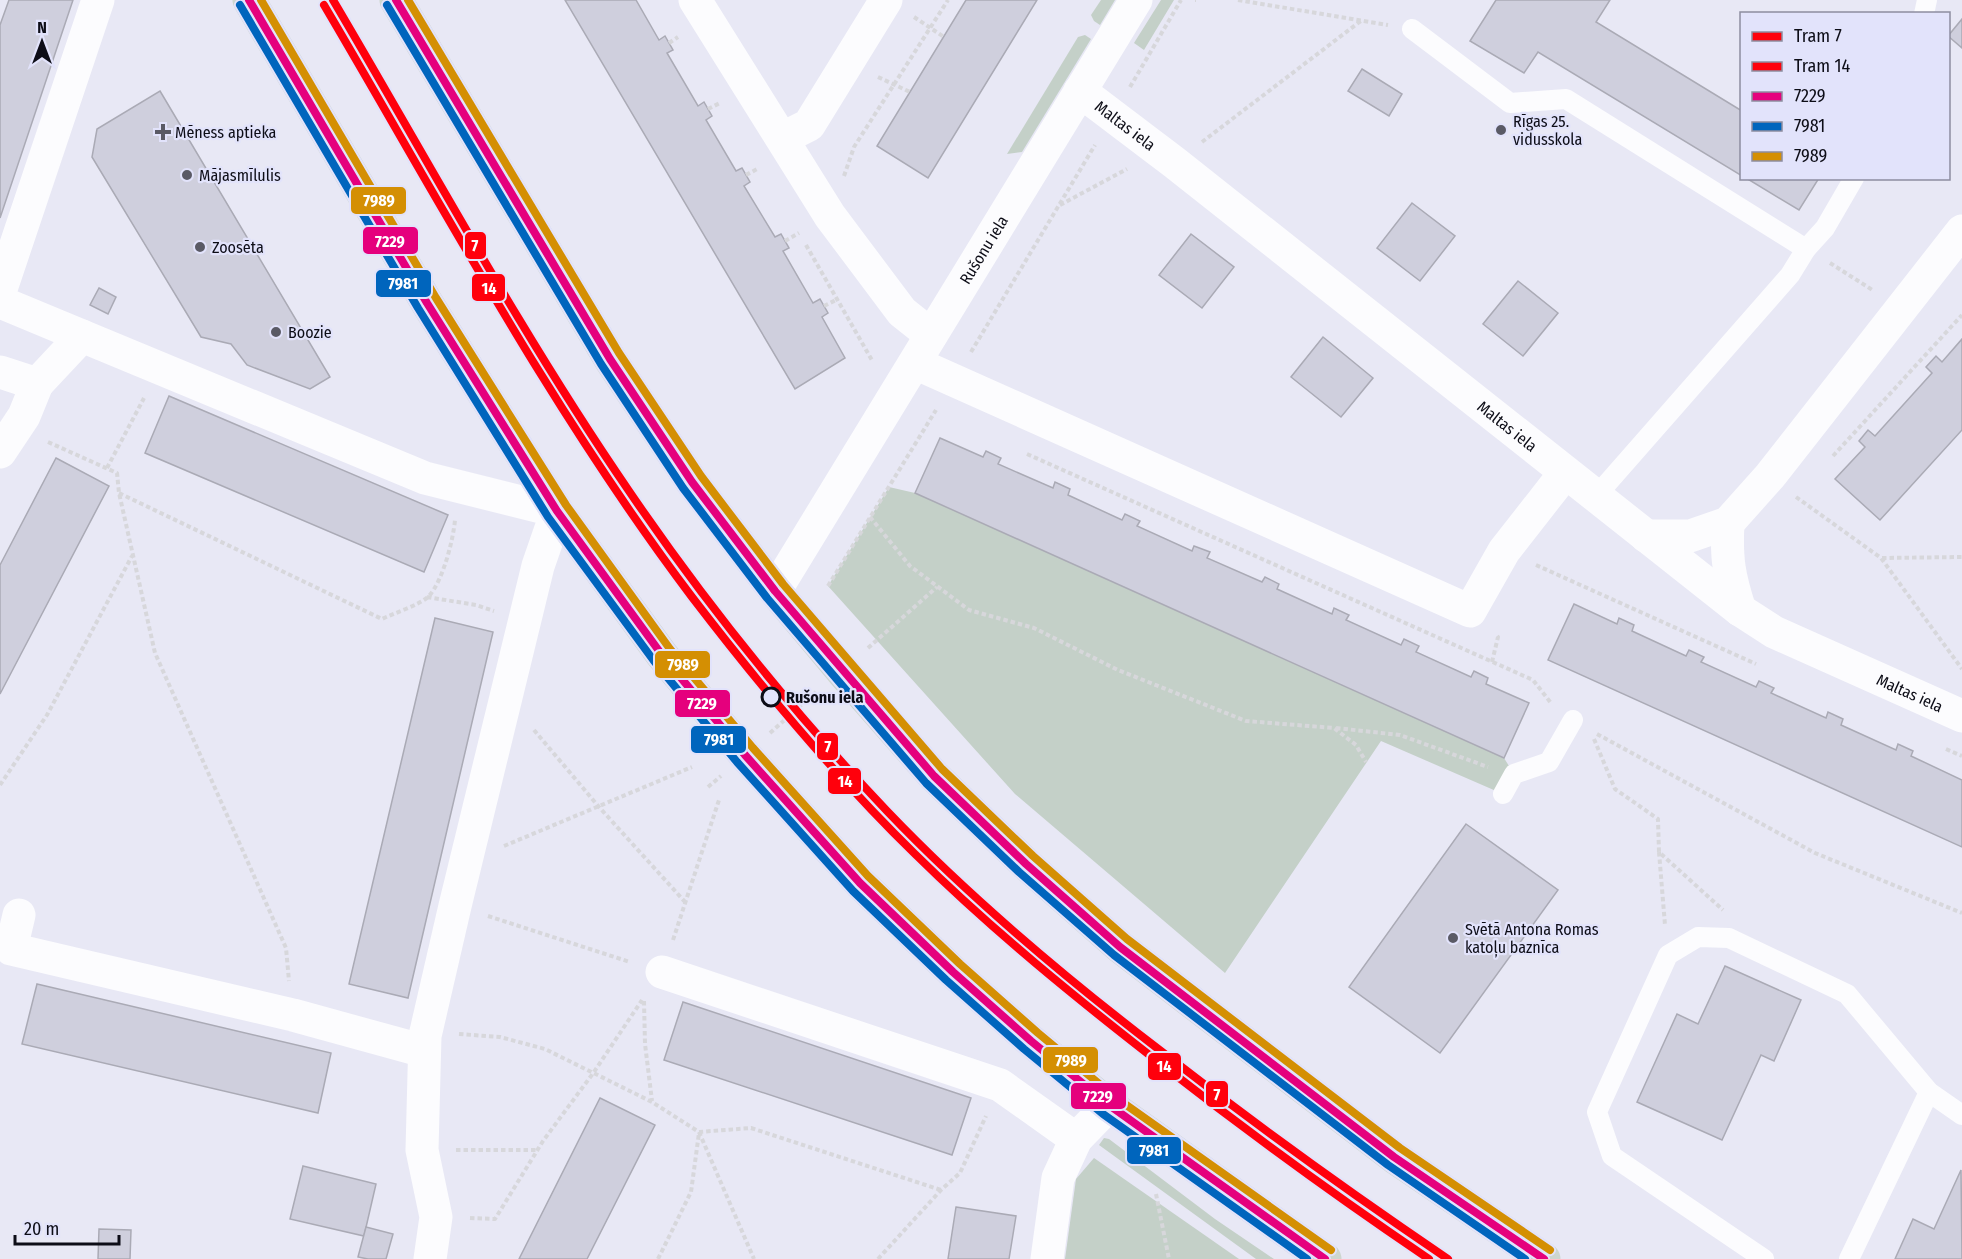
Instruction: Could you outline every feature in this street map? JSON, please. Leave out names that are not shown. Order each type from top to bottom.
[{"type":"highway","points":[[249,0],[427,303],[557,511],[662,655],[745,755],[860,883],[953,972],[1031,1041],[1109,1105],[1325,1259]]},
{"type":"highway","points":[[396,0],[610,359],[692,482],[775,591],[934,776],[1026,864],[1120,947],[1394,1157],[1544,1259]]},
{"type":"street","points":[[0,292],[99,0]]},
{"type":"street","points":[[695,0],[830,216],[902,312],[931,334]]},
{"type":"street","points":[[783,138],[809,125],[886,0]]},
{"type":"street","name":"Rušonu iela","points":[[775,591],[1136,0]]},
{"type":"street","name":"Maltas iela","points":[[1080,91],[1168,157],[1740,610],[1774,633],[1962,716]]},
{"type":"street","points":[[1646,536],[1690,536],[1728,523],[1770,476],[1962,231]]},
{"type":"street","points":[[0,302],[425,478],[557,511],[538,566],[424,1043],[422,1150],[436,1217],[430,1259]]},
{"type":"street","points":[[8,440],[37,384],[82,336]]},
{"type":"street","points":[[915,363],[1470,611],[1504,551],[1565,473]]},
{"type":"street","points":[[0,372],[37,384]]},
{"type":"street","points":[[1728,523],[1726,555],[1740,610]]},
{"type":"street","points":[[19,915],[5,951],[424,1043]]},
{"type":"street","points":[[662,972],[1000,1085],[1076,1139]]},
{"type":"street","points":[[1047,1259],[1058,1178],[1076,1139],[1109,1105]]},
{"type":"lane","points":[[1412,29],[1510,103],[1566,99],[1806,249]]},
{"type":"lane","points":[[1597,495],[1790,275],[1806,249],[1825,228],[1853,180]]},
{"type":"lane","points":[[1503,794],[1514,774],[1549,762],[1573,720]]},
{"type":"lane","points":[[1764,1259],[1612,1156],[1597,1112],[1668,955],[1698,937],[1729,939],[1847,994],[1929,1092],[1962,1115]]},
{"type":"lane","points":[[1849,1259],[1929,1092]]},
{"type":"path","points":[[830,216],[854,147],[948,0]]},
{"type":"path","points":[[828,586],[954,381],[1181,0]]},
{"type":"path","points":[[1238,0],[1412,29]]},
{"type":"path","points":[[1059,205],[1168,157],[1362,20]]},
{"type":"path","points":[[708,109],[723,101]]},
{"type":"path","points":[[746,175],[761,167]]},
{"type":"path","points":[[785,241],[799,233]]},
{"type":"path","points":[[1806,249],[1901,308]]},
{"type":"path","points":[[824,306],[838,300]]},
{"type":"path","points":[[1827,462],[1962,315]]},
{"type":"path","points":[[107,469],[160,368]]},
{"type":"path","points":[[934,412],[945,417]]},
{"type":"path","points":[[8,440],[117,473],[132,555],[155,653],[286,948],[293,1015]]},
{"type":"path","points":[[1022,451],[1533,680],[1553,704],[1573,720]]},
{"type":"path","points":[[1770,476],[1881,558],[1962,669]]},
{"type":"path","points":[[119,493],[382,619],[427,597],[437,583],[454,535],[455,517],[450,485]]},
{"type":"path","points":[[870,518],[910,566],[969,610],[1034,628],[1118,670],[1246,721],[1400,735],[1479,765],[1514,774]]},
{"type":"path","points":[[1504,551],[1766,668]]},
{"type":"path","points":[[0,785],[47,715],[132,555]]},
{"type":"path","points":[[1881,558],[1962,557]]},
{"type":"path","points":[[874,642],[937,587]]},
{"type":"path","points":[[427,597],[476,605],[525,620]]},
{"type":"path","points":[[768,735],[819,689]]},
{"type":"path","points":[[506,697],[598,807],[686,903]]},
{"type":"path","points":[[1334,728],[1356,745],[1366,762]]},
{"type":"path","points":[[1668,955],[1658,819],[1615,789],[1590,730],[1815,853],[1962,913]]},
{"type":"path","points":[[1940,747],[1962,756]]},
{"type":"path","points":[[467,858],[489,853],[692,767]]},
{"type":"path","points":[[708,787],[725,772]]},
{"type":"path","points":[[455,906],[662,972],[719,800]]},
{"type":"path","points":[[1659,852],[1723,910],[1729,939]]},
{"type":"path","points":[[436,1217],[495,1219],[538,1150],[644,998],[645,1044],[652,1102]]},
{"type":"path","points":[[424,1043],[456,1033],[500,1037],[545,1049],[652,1102],[699,1132],[754,1259]]},
{"type":"path","points":[[878,1259],[941,1190],[960,1173],[1000,1085]]},
{"type":"path","points":[[699,1132],[751,1128],[941,1190]]},
{"type":"path","points":[[658,1259],[691,1192],[699,1132]]},
{"type":"path","points":[[422,1150],[538,1150]]},
{"type":"path","points":[[1156,1194],[1169,1259]]},
{"type":"shaded area","points":[[1101,0],[1115,0],[1100,25],[1091,15]]},
{"type":"shaded area","points":[[1161,0],[1174,0],[1144,50],[1134,43]]},
{"type":"shaded area","points":[[1085,35],[1091,39],[1022,152],[1007,154],[1078,37]]},
{"type":"shaded area","points":[[889,487],[915,493],[1504,758],[1514,774],[1503,794],[1381,741],[1225,973],[1015,794],[828,586]]},
{"type":"shaded area","points":[[1104,1138],[1109,1139],[1215,1219],[1274,1259],[1256,1259],[1099,1145]]},
{"type":"shaded area","points":[[1094,1158],[1239,1259],[1065,1259],[1076,1179]]},
{"type":"building","points":[[9,0],[73,0],[0,218],[0,25]]},
{"type":"building","points":[[565,0],[636,0],[659,40],[665,36],[673,50],[667,53],[698,106],[704,102],[712,116],[706,120],[736,171],[742,168],[750,182],[744,186],[775,237],[781,234],[789,248],[783,251],[813,303],[820,299],[828,313],[822,317],[845,358],[795,389]]},
{"type":"building","points":[[966,0],[1037,0],[928,178],[877,146]]},
{"type":"building","points":[[1496,0],[1610,0],[1596,22],[1740,110],[1740,175],[1538,52],[1524,73],[1470,41]]},
{"type":"building","points":[[1962,19],[1962,48],[1950,38],[1950,34]]},
{"type":"building","points":[[1362,69],[1402,94],[1389,116],[1348,91]]},
{"type":"building","name":"Zoosēta","points":[[160,91],[330,377],[310,389],[247,365],[231,344],[201,337],[92,157],[97,129]]},
{"type":"building","points":[[1749,180],[1818,180],[1799,210]]},
{"type":"building","points":[[1412,203],[1455,236],[1420,281],[1377,248]]},
{"type":"building","points":[[1191,234],[1234,267],[1202,308],[1159,275]]},
{"type":"building","points":[[1518,281],[1558,313],[1523,356],[1483,324]]},
{"type":"building","points":[[99,288],[116,297],[108,314],[90,305]]},
{"type":"building","points":[[1323,337],[1373,378],[1341,417],[1291,377]]},
{"type":"building","points":[[1962,339],[1962,430],[1880,520],[1835,479],[1865,447],[1859,441],[1868,430],[1875,436],[1932,373],[1926,367],[1936,356],[1942,362]]},
{"type":"building","points":[[169,396],[448,515],[424,572],[145,453]]},
{"type":"building","points":[[940,438],[983,457],[986,451],[1001,458],[998,464],[1053,488],[1055,482],[1070,489],[1068,495],[1122,520],[1125,514],[1140,521],[1137,526],[1192,551],[1194,546],[1210,552],[1207,558],[1262,582],[1265,577],[1279,584],[1277,589],[1332,614],[1334,608],[1349,615],[1346,620],[1401,645],[1404,639],[1419,646],[1416,652],[1471,677],[1474,671],[1488,678],[1486,684],[1529,703],[1504,758],[915,493]]},
{"type":"building","points":[[56,458],[109,486],[0,694],[0,565]]},
{"type":"building","points":[[1574,604],[1617,624],[1619,618],[1634,625],[1632,631],[1686,656],[1689,650],[1704,657],[1701,662],[1756,687],[1759,681],[1774,688],[1771,693],[1826,718],[1828,712],[1843,719],[1841,725],[1896,750],[1898,744],[1913,751],[1911,756],[1962,780],[1962,847],[1548,660]]},
{"type":"building","points":[[435,618],[493,632],[408,998],[349,984]]},
{"type":"building","name":"Svētā Antona Romas katoļu baznīca","points":[[1466,824],[1558,890],[1440,1053],[1349,987]]},
{"type":"building","points":[[1725,966],[1801,1000],[1774,1061],[1761,1055],[1722,1140],[1637,1102],[1677,1014],[1698,1024]]},
{"type":"building","points":[[37,984],[331,1053],[318,1113],[22,1044]]},
{"type":"building","points":[[683,1002],[971,1098],[952,1155],[664,1060]]},
{"type":"building","points":[[600,1098],[655,1125],[587,1259],[519,1259]]},
{"type":"building","points":[[303,1166],[376,1184],[364,1236],[290,1219]]},
{"type":"building","points":[[1961,1170],[1962,1259],[1895,1259],[1913,1219],[1934,1229]]},
{"type":"building","points":[[956,1207],[1016,1216],[1009,1259],[948,1259]]},
{"type":"building","points":[[366,1227],[393,1234],[386,1259],[358,1257]]},
{"type":"building","points":[[99,1229],[131,1230],[130,1259],[98,1259]]},
{"type":"tram line","name":"7","points":[[333,0],[513,310],[589,432],[689,575],[784,696],[818,735],[919,843],[984,905],[1052,964],[1229,1103],[1448,1259]]},
{"type":"tram line","name":"14","points":[[324,5],[500,307],[592,455],[692,597],[827,762],[944,882],[1066,989],[1260,1139],[1429,1259]]},
{"type":"transit line","name":"7229","points":[[249,0],[427,303],[557,511],[662,655],[745,755],[860,883],[953,972],[1031,1041],[1109,1105],[1325,1259]]},
{"type":"transit line","name":"7989","points":[[261,0],[436,298],[566,505],[670,649],[753,748],[868,876],[960,964],[1038,1033],[1115,1097],[1331,1250]]},
{"type":"transit line","name":"7229","points":[[396,0],[610,359],[692,482],[775,591],[934,776],[1026,864],[1120,947],[1394,1157],[1544,1259]]},
{"type":"transit line","name":"7989","points":[[408,0],[619,353],[701,476],[783,584],[942,769],[1033,856],[1127,939],[1400,1148],[1550,1250]]},
{"type":"transit line","name":"7981","points":[[240,5],[418,308],[548,517],[654,661],[737,762],[853,891],[946,980],[1024,1049],[1103,1114],[1307,1259]]},
{"type":"transit line","name":"7981","points":[[387,5],[601,364],[683,488],[767,598],[926,783],[1019,872],[1114,955],[1388,1165],[1525,1259]]},
{"type":"place","name":"Rīgas 25. vidusskola","points":[[1501,130]]},
{"type":"place","name":"Mēness aptieka","points":[[163,132]]},
{"type":"place","name":"Mājasmīlulis","points":[[187,175]]},
{"type":"place","name":"Zoosēta","points":[[200,247]]},
{"type":"place","name":"Boozie","points":[[276,332]]},
{"type":"place","name":"Rušonu iela","points":[[771,697]]},
{"type":"place","name":"Svētā Antona Romas katoļu baznīca","points":[[1453,938]]}]
